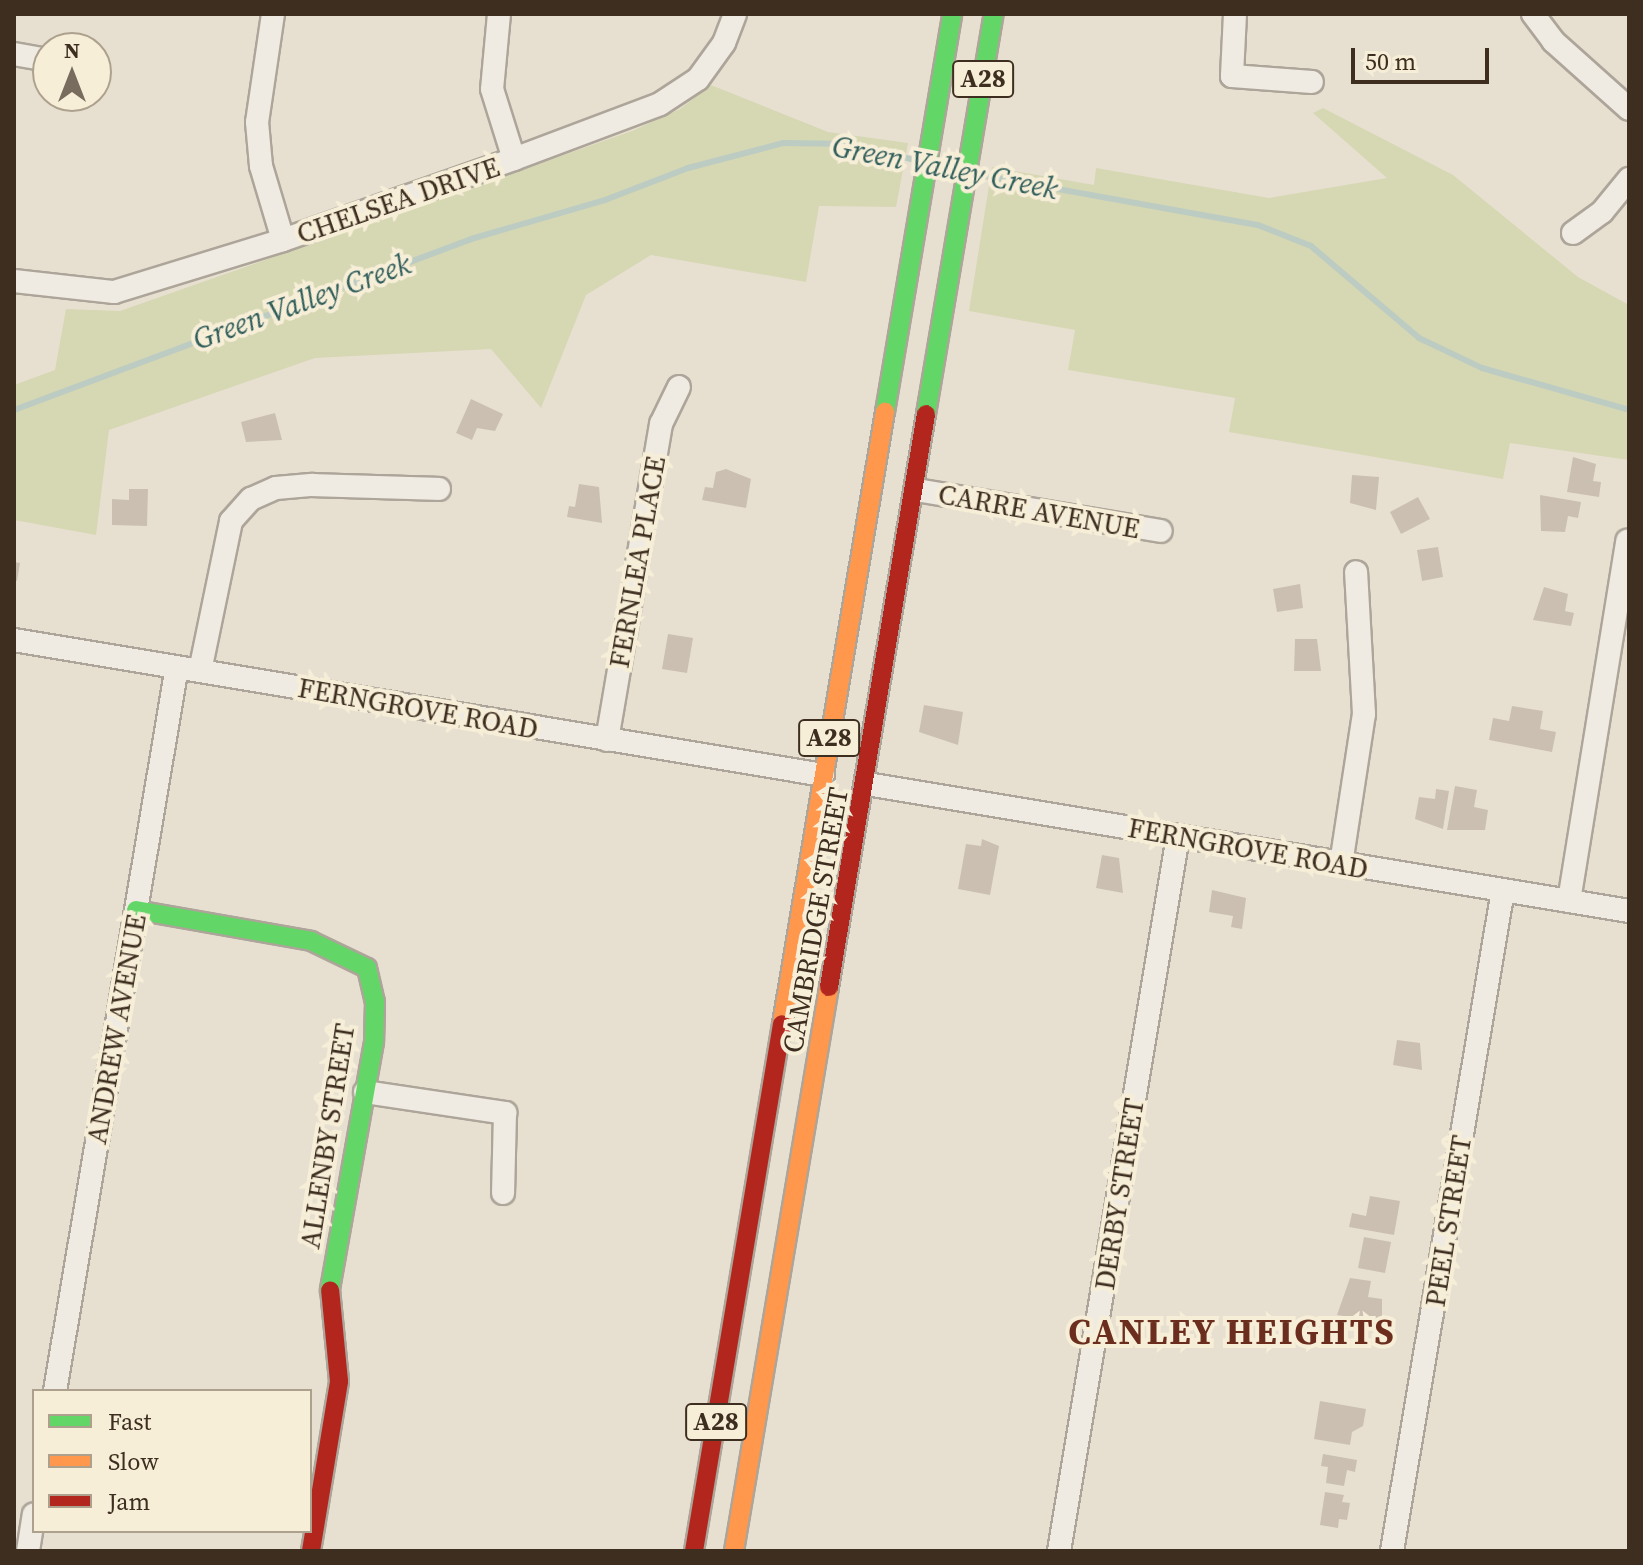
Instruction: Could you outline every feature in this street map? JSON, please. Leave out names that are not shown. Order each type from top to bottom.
[{"type":"main road","name":"CAMBRIDGE STREET","points":[[694,1551],[952,14]]},
{"type":"main road","name":"CAMBRIDGE STREET","points":[[734,1551],[867,784],[994,14]]},
{"type":"main road","name":"ALLENBY STREET","points":[[136,910],[311,941],[343,952],[367,968],[375,1002],[365,1092],[330,1291],[339,1381],[311,1551]]},
{"type":"street","points":[[273,14],[257,122],[261,166],[283,240]]},
{"type":"street","points":[[499,14],[492,89],[514,159]]},
{"type":"street","name":"CHELSEA DRIVE","points":[[14,281],[114,292],[283,240],[514,159],[660,104],[698,79],[724,43],[735,14]]},
{"type":"street","points":[[1235,14],[1232,76],[1312,82]]},
{"type":"street","points":[[1533,14],[1553,41],[1629,109]]},
{"type":"street","points":[[1573,233],[1602,212],[1629,179]]},
{"type":"street","name":"FERNLEA PLACE","points":[[607,740],[661,424],[679,387]]},
{"type":"street","points":[[200,671],[227,534],[231,521],[251,499],[276,488],[313,485],[439,489]]},
{"type":"street","name":"CARRE AVENUE","points":[[916,490],[1161,531]]},
{"type":"street","points":[[1569,901],[1627,541]]},
{"type":"street","points":[[1341,864],[1364,714],[1356,572]]},
{"type":"street","name":"FERNGROVE ROAD","points":[[14,640],[823,775]]},
{"type":"street","name":"ANDREW AVENUE","points":[[55,1389],[177,667]]},
{"type":"street","name":"FERNGROVE ROAD","points":[[867,784],[1629,911]]},
{"type":"street","name":"DERBY STREET","points":[[1059,1551],[1178,836]]},
{"type":"street","name":"PEEL STREET","points":[[1392,1551],[1503,890]]},
{"type":"street","points":[[365,1092],[505,1113],[503,1193]]},
{"type":"street","points":[[28,1551],[32,1526]]},
{"type":"green space","points":[[711,85],[828,132],[908,143],[896,207],[819,206],[806,282],[651,255],[586,295],[541,408],[491,349],[315,358],[109,430],[96,535],[14,520],[14,385],[55,370],[66,309],[120,311],[632,131],[680,109]]},
{"type":"green space","points":[[1323,108],[1453,175],[1578,277],[1629,305],[1629,460],[1510,443],[1503,479],[1229,432],[1235,398],[1068,370],[1075,330],[969,311],[992,167],[1094,185],[1096,168],[1269,198],[1387,178],[1313,113]]},
{"type":"building","points":[[471,399],[503,414],[495,431],[477,428],[472,440],[456,433]]},
{"type":"building","points":[[275,413],[282,440],[246,442],[241,422]]},
{"type":"building","points":[[1573,457],[1596,464],[1593,481],[1601,482],[1599,497],[1567,492]]},
{"type":"building","points":[[726,469],[751,479],[746,508],[702,500],[705,487],[713,488],[716,472]]},
{"type":"building","points":[[1352,475],[1379,477],[1376,510],[1350,503]]},
{"type":"building","points":[[579,484],[599,487],[602,523],[567,517],[569,506],[575,507]]},
{"type":"building","points":[[129,489],[148,489],[147,526],[112,525],[112,499],[129,500]]},
{"type":"building","points":[[1540,495],[1581,502],[1578,518],[1568,516],[1565,532],[1541,531]]},
{"type":"building","points":[[1418,497],[1430,519],[1401,534],[1390,512]]},
{"type":"building","points":[[1438,547],[1443,577],[1422,581],[1417,550]]},
{"type":"building","points":[[14,562],[20,563],[17,581],[14,580]]},
{"type":"building","points":[[1300,584],[1303,608],[1277,612],[1273,589]]},
{"type":"building","points":[[1544,587],[1568,594],[1565,611],[1574,613],[1571,626],[1533,620]]},
{"type":"building","points":[[668,634],[693,638],[687,673],[662,669]]},
{"type":"building","points":[[1295,639],[1317,639],[1321,671],[1294,671]]},
{"type":"building","points":[[924,705],[963,712],[958,745],[919,732]]},
{"type":"building","points":[[1512,706],[1543,711],[1540,729],[1556,732],[1552,752],[1489,740],[1493,718],[1509,721]]},
{"type":"building","points":[[1455,786],[1477,790],[1474,807],[1488,810],[1485,830],[1447,830]]},
{"type":"building","points":[[1436,789],[1449,791],[1443,829],[1415,819],[1419,797],[1435,799]]},
{"type":"building","points":[[982,839],[999,846],[990,895],[958,889],[966,844],[981,846]]},
{"type":"building","points":[[1102,855],[1119,858],[1123,893],[1096,888]]},
{"type":"building","points":[[1212,890],[1246,898],[1242,929],[1231,927],[1233,916],[1209,912]]},
{"type":"building","points":[[1397,1040],[1420,1043],[1422,1070],[1393,1065]]},
{"type":"building","points":[[1370,1196],[1400,1201],[1394,1235],[1349,1227],[1352,1213],[1366,1216]]},
{"type":"building","points":[[1364,1237],[1391,1242],[1385,1273],[1358,1268]]},
{"type":"building","points":[[1350,1278],[1371,1281],[1368,1297],[1382,1299],[1382,1322],[1337,1315]]},
{"type":"building","points":[[1320,1401],[1366,1409],[1363,1426],[1352,1432],[1350,1445],[1314,1439]]},
{"type":"building","points":[[1323,1454],[1357,1460],[1355,1472],[1347,1470],[1344,1486],[1326,1483],[1328,1467],[1321,1466]]},
{"type":"building","points":[[1325,1492],[1344,1495],[1342,1502],[1350,1503],[1347,1520],[1339,1519],[1338,1528],[1320,1525]]},
{"type":"waterway","name":"Green Valley Creek","points":[[14,410],[471,239],[605,200],[688,168],[783,143],[852,144],[915,160]]},
{"type":"waterway","name":"Green Valley Creek","points":[[980,175],[1258,225],[1311,246],[1419,338],[1482,368],[1629,410]]},
{"type":"traffic: fast","points":[[885,412],[952,14]]},
{"type":"traffic: fast","points":[[926,414],[994,14]]},
{"type":"traffic: fast","points":[[136,910],[311,941],[367,968],[375,1002],[374,1042],[330,1290]]},
{"type":"traffic: slow","points":[[782,1024],[885,412]]},
{"type":"traffic: slow","points":[[734,1551],[829,987]]},
{"type":"traffic: jam","points":[[829,987],[926,414]]},
{"type":"traffic: jam","points":[[694,1551],[782,1024]]},
{"type":"traffic: jam","points":[[311,1551],[339,1381],[330,1290]]},
{"type":"district","name":"CANLEY HEIGHTS","points":[[1232,1332]]}]
